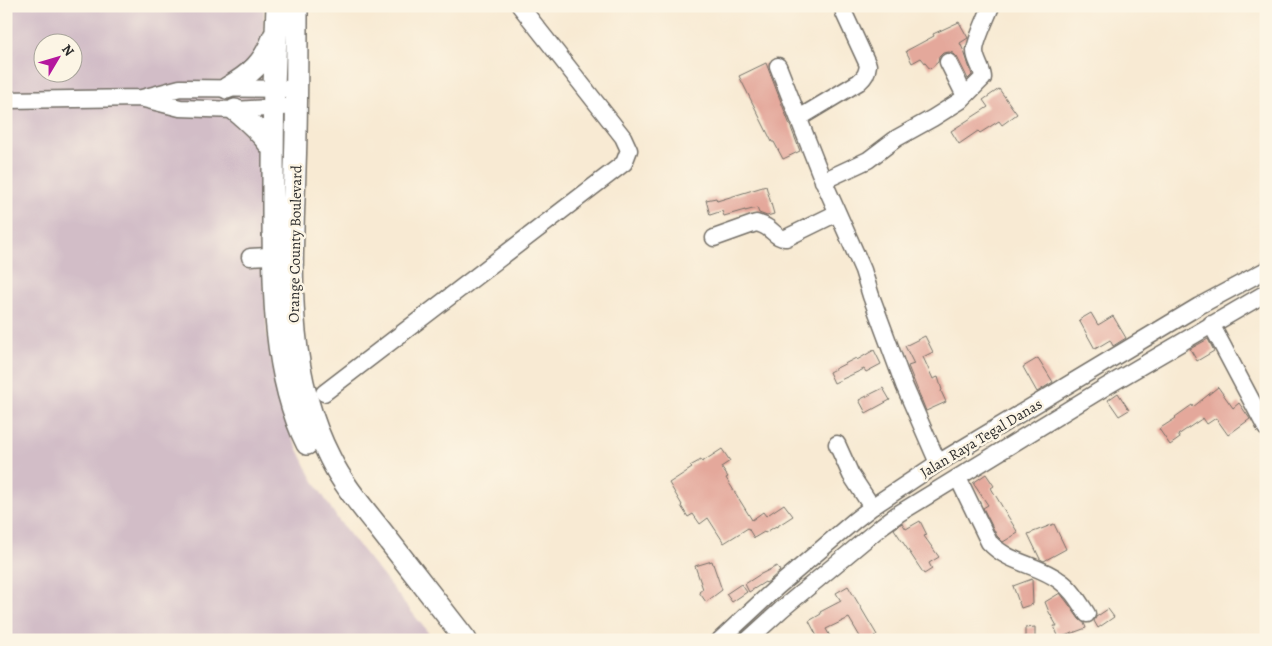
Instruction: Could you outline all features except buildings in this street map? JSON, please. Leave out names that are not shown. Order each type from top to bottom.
[{"type":"main road","name":"Orange County Boulevard","points":[[277,6],[273,149],[283,256],[292,300],[294,330],[302,385],[314,426],[330,460],[354,496],[466,640]]},
{"type":"main road","name":"Orange County Boulevard","points":[[297,6],[297,97],[278,336],[288,389],[305,441],[323,475],[340,500],[448,640]]},
{"type":"main road","points":[[227,88],[244,78],[259,64],[270,47],[276,28]]},
{"type":"main road","points":[[235,110],[262,134],[273,149]]},
{"type":"street","points":[[324,394],[624,163],[629,150],[623,137],[520,6]]},
{"type":"street","points":[[823,181],[868,160],[897,138],[934,118],[960,101],[983,78],[975,50],[991,6]]},
{"type":"street","points":[[799,118],[859,82],[867,72],[868,65],[844,13]]},
{"type":"street","points":[[948,62],[965,96]]},
{"type":"street","points":[[778,66],[823,181],[854,247],[904,385],[938,463]]},
{"type":"street","points":[[6,100],[142,98],[180,88],[227,88],[274,98],[297,97]]},
{"type":"street","points":[[142,98],[180,108],[235,110],[274,98]]},
{"type":"street","points":[[714,238],[756,223],[769,228],[780,238],[786,238],[837,213]]},
{"type":"street","points":[[250,257],[283,256]]},
{"type":"street","name":"Jalan Raya Tegal Danas","points":[[720,640],[777,587],[872,507],[901,487],[1199,306],[1266,270]]},
{"type":"street","name":"Jalan Raya Tegal Danas","points":[[748,640],[782,609],[883,525],[1107,386],[1210,324],[1266,293]]},
{"type":"street","points":[[1210,324],[1266,428]]},
{"type":"street","points":[[1096,368],[1107,386]]},
{"type":"street","points":[[837,444],[851,475],[872,507]]},
{"type":"street","points":[[958,478],[989,542],[996,549],[1016,561],[1038,569],[1061,581],[1076,597],[1087,614]]},
{"type":"street","points":[[901,487],[913,505]]},
{"type":"shaded area","points":[[6,6],[150,6],[152,8],[156,6],[264,6],[261,228],[267,334],[276,383],[290,433],[312,478],[339,521],[434,640],[6,640]]}]
